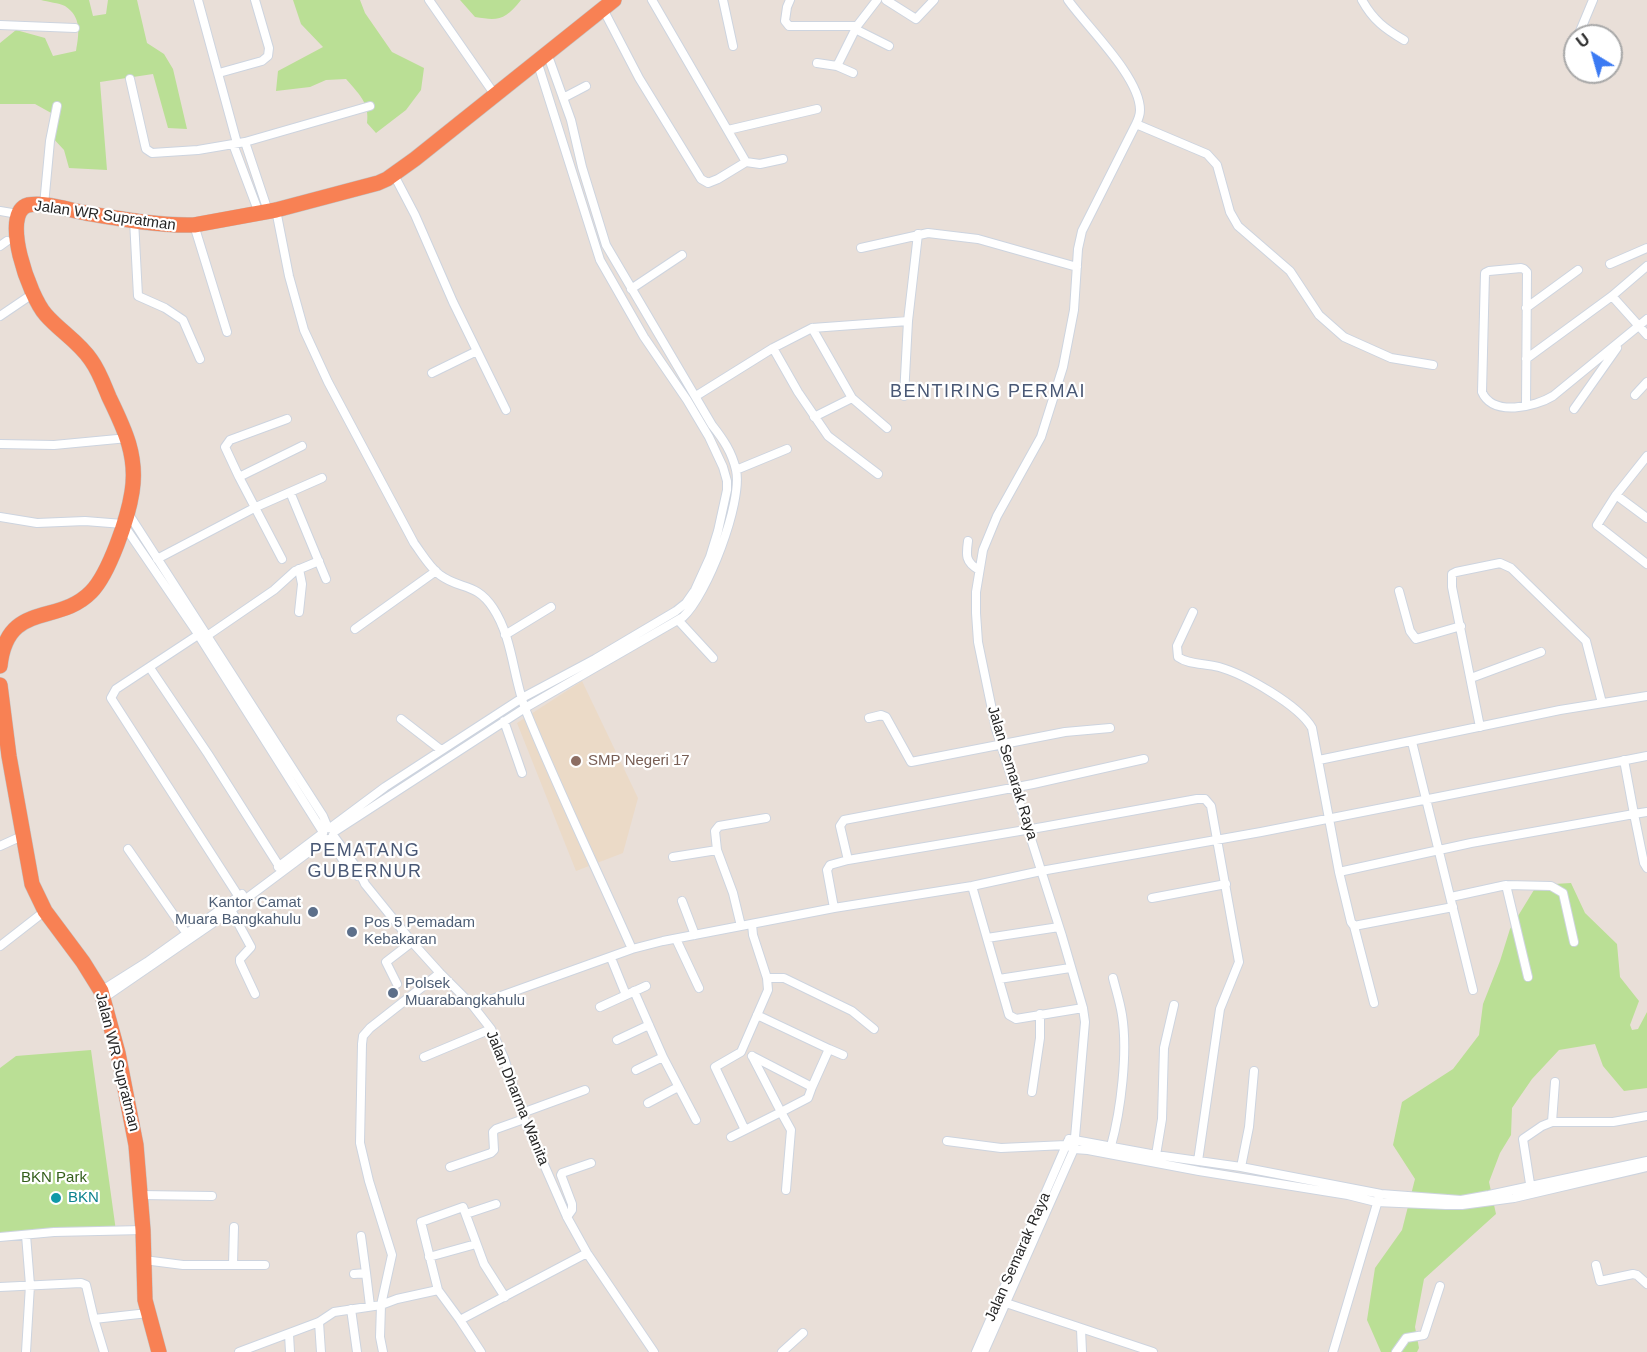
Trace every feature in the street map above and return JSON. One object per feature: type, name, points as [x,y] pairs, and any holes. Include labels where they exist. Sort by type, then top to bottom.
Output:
[{"type":"highway","name":"Jalan WR Supratman","points":[[0,666],[1,648],[18,626],[71,605],[91,593],[105,572],[125,519],[134,471],[128,438],[92,360],[52,322],[31,295],[4,243],[6,212],[23,206],[44,205],[134,220],[181,226],[194,225],[268,212],[378,183],[394,175],[608,5]]},
{"type":"highway","name":"Jalan WR Supratman","points":[[0,686],[4,757],[32,884],[45,911],[78,954],[103,995],[134,1125],[143,1230],[145,1300],[159,1352]]},
{"type":"street","points":[[198,0],[238,143],[268,212],[304,330],[328,382],[414,543],[443,577],[478,591],[495,610],[505,635],[525,708],[632,949]]},
{"type":"street","points":[[219,73],[261,61],[268,56],[269,48],[255,0]]},
{"type":"street","points":[[429,0],[495,95]]},
{"type":"street","points":[[652,0],[746,162]]},
{"type":"street","points":[[723,0],[733,46]]},
{"type":"street","points":[[790,0],[785,21],[789,26],[856,28],[889,46]]},
{"type":"street","points":[[837,66],[856,28],[877,0]]},
{"type":"street","points":[[886,0],[916,19],[934,0]]},
{"type":"street","name":"Jalan Semarak Raya","points":[[976,1352],[1002,1302],[1072,1140],[1084,1038],[1083,1008],[1001,746],[979,647],[976,592],[988,535],[1033,455],[1044,427],[1068,344],[1074,310],[1078,249],[1085,224],[1140,112],[1133,85],[1068,0]]},
{"type":"street","points":[[1362,0],[1381,27],[1404,40]]},
{"type":"street","points":[[1583,24],[1593,0]]},
{"type":"street","points":[[608,5],[639,78],[701,179],[708,183],[746,162],[760,164],[783,159]]},
{"type":"street","points":[[0,25],[75,28]]},
{"type":"street","points":[[103,995],[279,866],[328,833],[525,708],[678,620],[694,605],[709,579],[725,533],[736,488],[736,470],[728,445],[712,425],[606,245],[582,167],[571,120],[563,98],[542,57]]},
{"type":"street","points":[[103,995],[231,910],[328,833],[352,809],[522,698],[644,630],[686,603],[695,590],[710,557],[718,531],[727,481],[723,467],[709,437],[687,400],[644,337],[594,244],[559,127],[542,57]]},
{"type":"street","points":[[817,63],[837,66],[853,73]]},
{"type":"street","points":[[130,79],[145,145],[149,152],[198,150],[238,143],[370,106]]},
{"type":"street","points":[[563,98],[586,86]]},
{"type":"street","points":[[44,205],[50,141],[57,106]]},
{"type":"street","points":[[728,130],[817,109]]},
{"type":"street","points":[[1136,124],[1207,154],[1218,165],[1230,212],[1238,226],[1290,272],[1319,315],[1344,337],[1391,358],[1433,365]]},
{"type":"street","points":[[394,175],[506,410]]},
{"type":"street","points":[[134,220],[138,296],[165,308],[183,320],[200,359]]},
{"type":"street","points":[[194,225],[227,332]]},
{"type":"street","points":[[861,248],[928,233],[978,239],[1077,267]]},
{"type":"street","points":[[904,396],[908,321],[918,234]]},
{"type":"street","points":[[1610,264],[1647,248]]},
{"type":"street","points":[[631,290],[682,255]]},
{"type":"street","points":[[1526,359],[1611,296],[1647,266]]},
{"type":"street","points":[[1526,405],[1527,272],[1524,269],[1485,273],[1482,392],[1488,401],[1501,407],[1526,405],[1538,403],[1553,396],[1647,319]]},
{"type":"street","points":[[1526,308],[1578,270]]},
{"type":"street","points":[[0,316],[31,295]]},
{"type":"street","points":[[1611,296],[1647,335]]},
{"type":"street","points":[[696,396],[773,348],[812,328],[908,321]]},
{"type":"street","points":[[812,328],[852,398],[887,428]]},
{"type":"street","points":[[644,337],[655,329]]},
{"type":"street","points":[[1574,409],[1624,339]]},
{"type":"street","points":[[773,348],[814,417],[828,436],[878,474]]},
{"type":"street","points":[[432,373],[477,351]]},
{"type":"street","points":[[1635,395],[1647,382]]},
{"type":"street","points":[[814,417],[852,398]]},
{"type":"street","points":[[282,559],[225,447],[230,440],[287,419]]},
{"type":"street","points":[[0,444],[54,445],[128,438]]},
{"type":"street","points":[[239,477],[302,446]]},
{"type":"street","points":[[736,470],[787,449]]},
{"type":"street","points":[[1647,456],[1643,467],[1616,495],[1597,525],[1647,564]]},
{"type":"street","points":[[157,559],[256,507],[322,478]]},
{"type":"street","points":[[726,490],[736,488]]},
{"type":"street","points":[[290,492],[326,579]]},
{"type":"street","points":[[1616,495],[1647,518]]},
{"type":"street","points":[[0,517],[37,523],[125,519]]},
{"type":"street","points":[[125,519],[157,559],[202,637]]},
{"type":"street","points":[[125,519],[202,637]]},
{"type":"street","points":[[968,541],[967,559],[979,570]]},
{"type":"street","points":[[239,897],[111,698],[116,689],[274,590],[299,569],[319,561]]},
{"type":"street","points":[[1480,727],[1452,586],[1452,574],[1500,563],[1511,567],[1586,641],[1602,703]]},
{"type":"street","points":[[299,569],[302,584],[299,612]]},
{"type":"street","points":[[355,629],[436,571]]},
{"type":"street","points":[[1399,591],[1410,631],[1416,639],[1461,626]]},
{"type":"street","points":[[505,635],[551,607]]},
{"type":"street","points":[[1193,612],[1177,646],[1178,657],[1186,661],[1222,668],[1260,686],[1297,710],[1308,720],[1312,728],[1339,873],[1374,1004]]},
{"type":"street","points":[[678,620],[712,658]]},
{"type":"street","name":"Jalan Dharma Wanita","points":[[202,637],[328,833],[359,871],[361,879],[412,942],[474,1006],[491,1029],[504,1058],[523,1116],[567,1217],[586,1253],[654,1352]]},
{"type":"street","points":[[1470,678],[1541,652]]},
{"type":"street","points":[[150,668],[279,866]]},
{"type":"street","points":[[1319,760],[1647,696]]},
{"type":"street","points":[[869,718],[881,715],[886,717],[911,762],[1065,732],[1110,728]]},
{"type":"street","points":[[401,719],[441,750]]},
{"type":"street","points":[[504,722],[522,773]]},
{"type":"street","points":[[1412,742],[1473,990]]},
{"type":"street","points":[[474,1006],[632,949],[676,939],[834,908],[972,886],[1041,871],[1328,819],[1647,756]]},
{"type":"street","points":[[848,860],[840,826],[844,820],[1144,759]]},
{"type":"street","points":[[1624,760],[1644,863],[1647,868]]},
{"type":"street","points":[[834,908],[828,867],[848,860],[1205,799],[1211,806],[1239,962],[1221,1010],[1198,1161]]},
{"type":"street","points":[[1339,873],[1471,843],[1647,812]]},
{"type":"street","points":[[745,1130],[715,1067],[741,1052],[768,990],[767,978],[753,935],[733,893],[717,850],[715,836],[717,827],[766,818]]},
{"type":"street","points":[[0,846],[22,836]]},
{"type":"street","points":[[128,849],[187,934]]},
{"type":"street","points":[[673,857],[717,850]]},
{"type":"street","points":[[1152,898],[1226,884]]},
{"type":"street","points":[[1450,897],[1506,885],[1551,886],[1561,890],[1574,942]]},
{"type":"street","points":[[1506,885],[1528,976]]},
{"type":"street","points":[[972,886],[1011,1017],[1016,1019],[1083,1008]]},
{"type":"street","points":[[682,901],[695,935]]},
{"type":"street","points":[[1354,926],[1453,907]]},
{"type":"street","points":[[231,910],[251,947],[240,962],[255,994]]},
{"type":"street","points":[[0,946],[45,911]]},
{"type":"street","points":[[987,938],[1059,927]]},
{"type":"street","points":[[676,939],[699,988]]},
{"type":"street","points":[[397,984],[386,963],[412,942]]},
{"type":"street","points":[[611,958],[696,1120]]},
{"type":"street","points":[[999,980],[1070,968]]},
{"type":"street","points":[[383,1352],[380,1337],[381,1305],[392,1255],[360,1143],[363,1036],[440,973]]},
{"type":"street","points":[[767,978],[784,978],[852,1011],[874,1029]]},
{"type":"street","points":[[1111,1146],[1123,1063],[1122,1014],[1113,978]]},
{"type":"street","points":[[600,1007],[646,986]]},
{"type":"street","points":[[1156,1155],[1162,1119],[1164,1048],[1174,1005]]},
{"type":"street","points":[[1032,1092],[1040,1038],[1040,1014]]},
{"type":"street","points":[[757,1015],[843,1055]]},
{"type":"street","points":[[616,1040],[648,1025]]},
{"type":"street","points":[[423,1057],[491,1029]]},
{"type":"street","points":[[731,1137],[808,1098],[829,1049]]},
{"type":"street","points":[[741,1052],[812,1087]]},
{"type":"street","points":[[752,1056],[791,1130],[786,1190]]},
{"type":"street","points":[[636,1070],[663,1057]]},
{"type":"street","points":[[1241,1167],[1249,1127],[1254,1071]]},
{"type":"street","points":[[1552,1122],[1555,1082]]},
{"type":"street","points":[[648,1103],[678,1088]]},
{"type":"street","points":[[450,1167],[495,1150],[493,1132],[496,1129],[585,1090]]},
{"type":"street","points":[[1532,1190],[1523,1140],[1542,1126],[1552,1122],[1613,1122],[1647,1116]]},
{"type":"street","points":[[1072,1140],[1088,1150],[1189,1170],[1348,1195],[1462,1205],[1647,1167]]},
{"type":"street","points":[[947,1141],[1001,1148],[1072,1140],[1241,1167],[1378,1198]]},
{"type":"street","points":[[1532,1190],[1647,1161]]},
{"type":"street","points":[[567,1217],[572,1210],[572,1204],[561,1176],[562,1173],[591,1163]]},
{"type":"street","points":[[140,1195],[212,1196]]},
{"type":"street","points":[[1333,1352],[1378,1198]]},
{"type":"street","points":[[466,1214],[496,1203]]},
{"type":"street","points":[[481,1352],[438,1290],[421,1222],[463,1207],[483,1264],[505,1297]]},
{"type":"street","points":[[233,1265],[234,1227]]},
{"type":"street","points":[[0,1237],[54,1232],[143,1230]]},
{"type":"street","points":[[26,1234],[30,1285],[26,1352]]},
{"type":"street","points":[[361,1236],[370,1306]]},
{"type":"street","points":[[429,1257],[476,1244]]},
{"type":"street","points":[[460,1320],[586,1253]]},
{"type":"street","points":[[144,1260],[183,1264],[265,1265]]},
{"type":"street","points":[[1596,1265],[1600,1281],[1632,1274],[1637,1275],[1647,1284]]},
{"type":"street","points":[[354,1274],[366,1273]]},
{"type":"street","points":[[0,1287],[81,1283],[86,1285],[104,1352]]},
{"type":"street","points":[[1396,1352],[1406,1338],[1424,1335],[1440,1286]]},
{"type":"street","points":[[239,1352],[319,1322],[334,1312],[381,1305],[438,1290]]},
{"type":"street","points":[[1002,1302],[1153,1352]]},
{"type":"street","name":"Jalan Semarak Raya","points":[[984,1352],[1002,1302]]},
{"type":"street","points":[[351,1309],[357,1352]]},
{"type":"street","points":[[94,1319],[148,1313]]},
{"type":"street","points":[[319,1322],[321,1352]]},
{"type":"street","points":[[1081,1329],[1082,1352]]},
{"type":"street","points":[[782,1352],[803,1333]]},
{"type":"street","points":[[289,1334],[290,1352]]},
{"type":"shaded area","name":"SMP Negeri 17","points":[[582,681],[638,798],[623,853],[576,871],[517,723]]},
{"type":"green space","points":[[41,0],[89,0],[93,16],[106,14],[108,0],[137,0],[147,43],[164,54],[173,69],[187,129],[168,128],[153,74],[100,82],[107,170],[69,168],[64,150],[51,136],[53,114],[35,104],[0,104],[0,43],[16,30],[45,38],[53,56],[76,51],[78,26],[74,15],[65,6]]},
{"type":"green space","points":[[293,0],[360,0],[365,13],[392,52],[424,68],[421,90],[406,110],[376,133],[367,123],[365,104],[346,79],[326,80],[310,87],[276,91],[278,71],[323,47],[301,24]]},
{"type":"green space","points":[[460,0],[521,0],[506,15],[490,19],[475,17]]},
{"type":"green space","points":[[1571,883],[1585,913],[1617,944],[1620,977],[1639,1001],[1630,1025],[1632,1030],[1638,1029],[1647,1012],[1647,1088],[1624,1091],[1603,1066],[1595,1044],[1559,1050],[1532,1079],[1512,1108],[1511,1135],[1500,1153],[1489,1182],[1496,1214],[1424,1279],[1415,1327],[1419,1348],[1417,1352],[1381,1352],[1367,1320],[1375,1268],[1402,1230],[1415,1179],[1393,1145],[1402,1102],[1453,1069],[1479,1035],[1483,1004],[1510,929],[1537,885]]},
{"type":"green space","name":"BKN Park","points":[[91,1050],[116,1231],[0,1237],[0,1068],[16,1056]]},
{"type":"place","name":"SMP Negeri 17","points":[[576,761]]},
{"type":"place","name":"Kantor Camat Muara Bangkahulu","points":[[313,912]]},
{"type":"place","name":"Pos 5 Pemadam Kebakaran","points":[[352,932]]},
{"type":"place","name":"Polsek Muarabangkahulu","points":[[393,993]]},
{"type":"place","name":"BKN","points":[[56,1198]]},
{"type":"district","name":"BENTIRING PERMAI","points":[[988,392]]},
{"type":"district","name":"PEMATANG GUBERNUR","points":[[365,861]]}]
